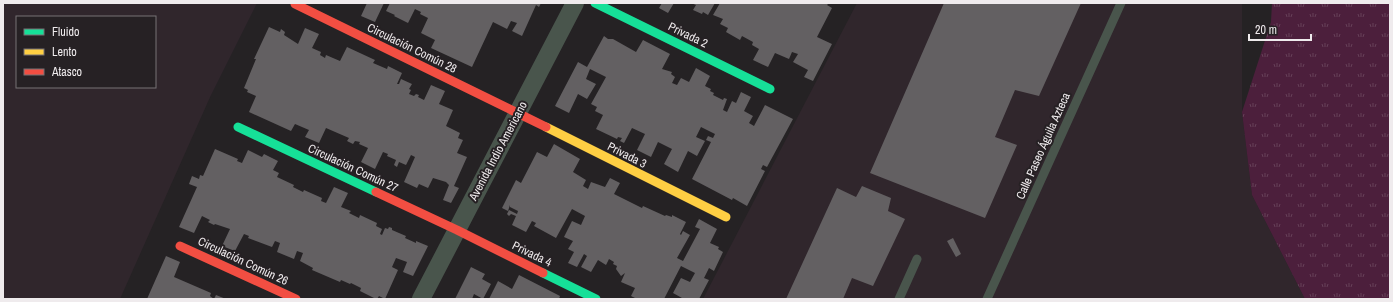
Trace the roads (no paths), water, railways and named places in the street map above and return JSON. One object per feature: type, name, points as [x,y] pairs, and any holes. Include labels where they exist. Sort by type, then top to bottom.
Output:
[{"type":"street","name":"Avenida Indio Americano","points":[[421,299],[575,3]]},
{"type":"street","name":"Privada 2","points":[[595,3],[770,89]]},
{"type":"street","name":"Circulación Común 28","points":[[295,4],[518,113]]},
{"type":"street","name":"Privada 3","points":[[518,113],[726,217]]},
{"type":"street","name":"Circulación Común 27","points":[[238,127],[457,230]]},
{"type":"street","name":"Privada 4","points":[[457,230],[596,299]]},
{"type":"street","name":"Circulación Común 26","points":[[180,246],[296,299]]},
{"type":"lane","name":"Calle Paseo Águila Azteca","points":[[987,299],[1121,3]]},
{"type":"lane","points":[[899,299],[917,258]]}]
